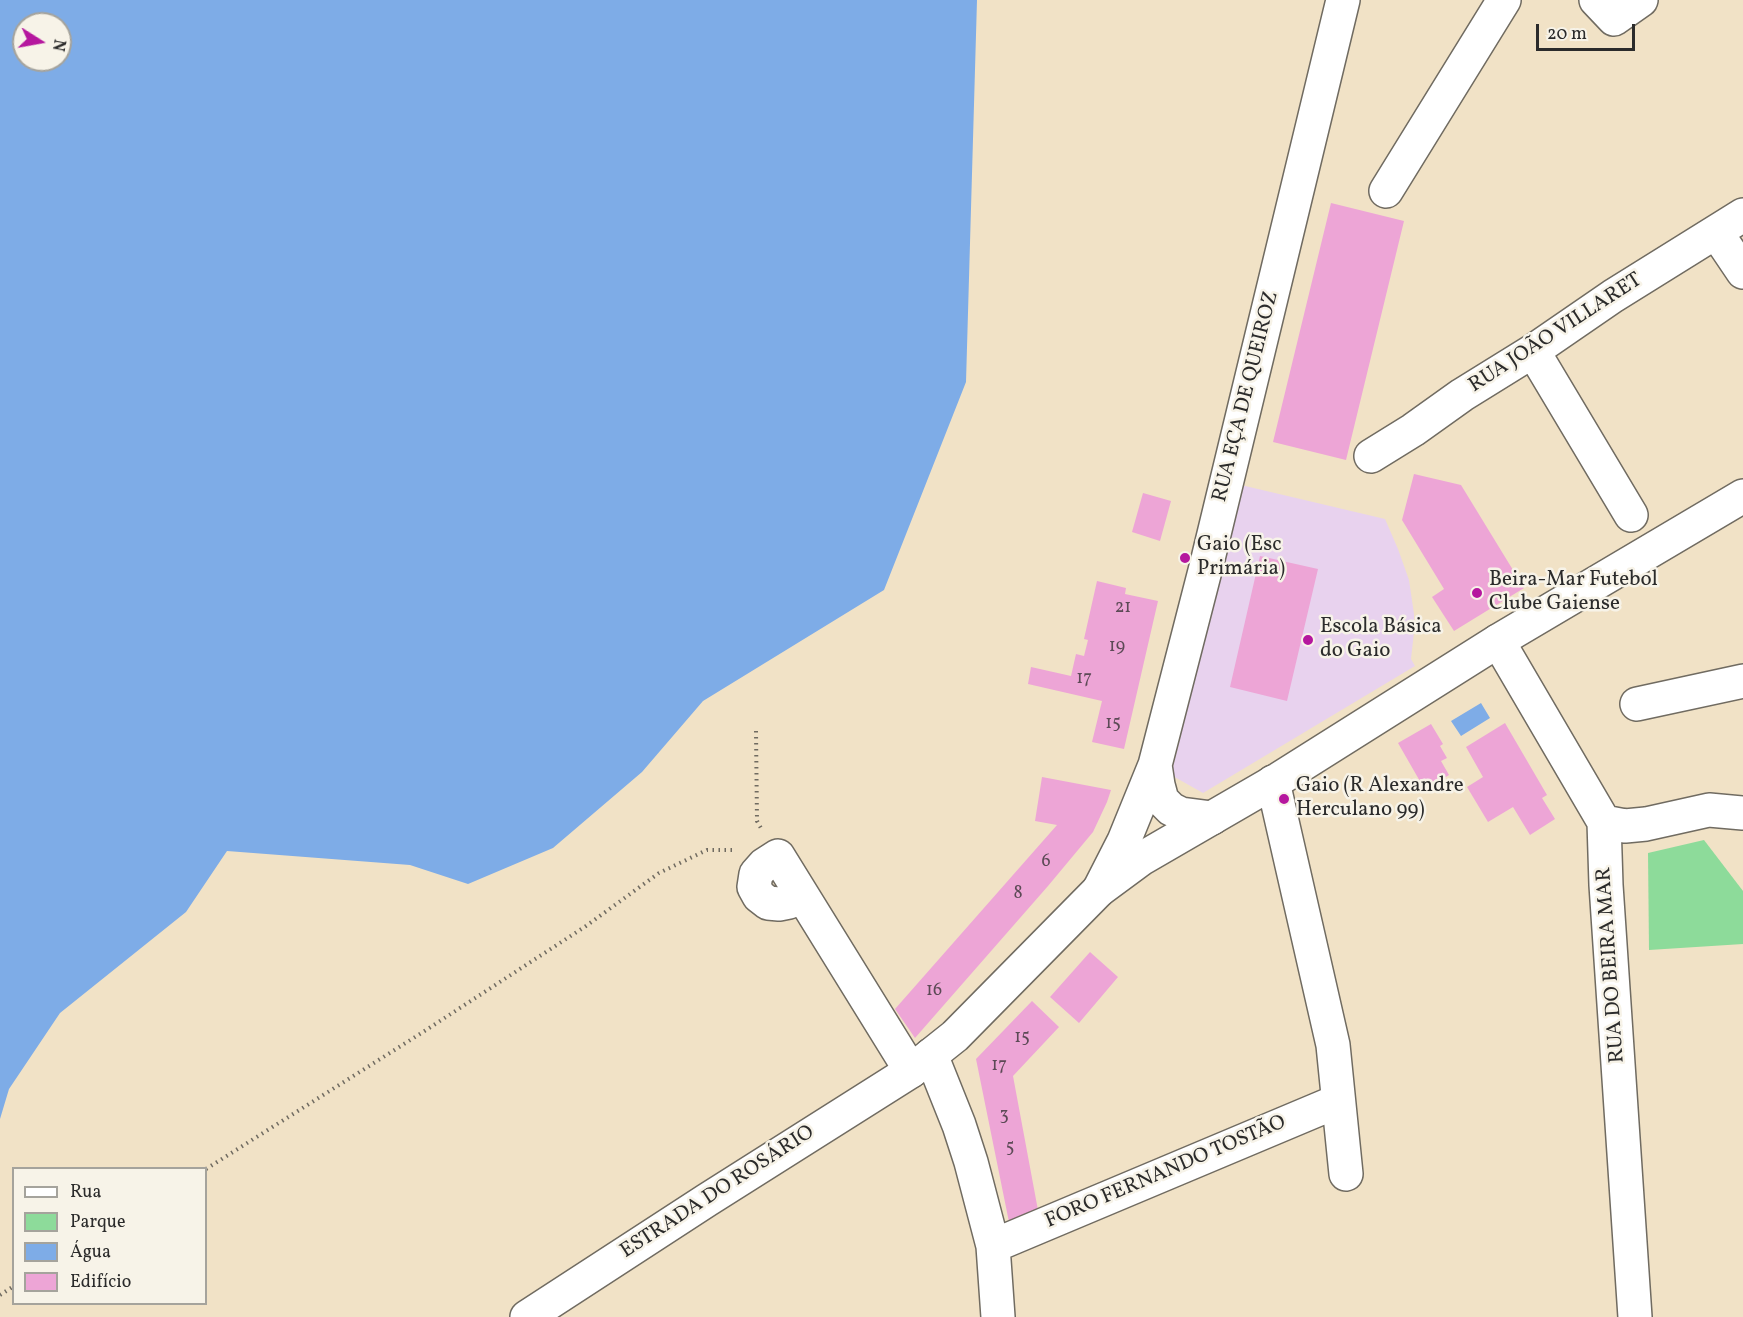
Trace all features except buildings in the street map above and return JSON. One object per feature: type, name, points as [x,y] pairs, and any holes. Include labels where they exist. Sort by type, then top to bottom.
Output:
[{"type":"street","name":"RUA EÇA DE QUEIROZ","points":[[1099,890],[1124,841],[1155,765],[1207,563],[1343,0]]},
{"type":"street","points":[[1386,191],[1504,0]]},
{"type":"street","points":[[1596,0],[1614,19],[1641,0]]},
{"type":"street","points":[[1730,224],[1743,272]]},
{"type":"street","name":"RUA JOÃO VILLARET","points":[[1371,456],[1613,296],[1730,224]]},
{"type":"street","points":[[1533,351],[1631,515]]},
{"type":"street","points":[[1099,890],[1141,859],[1273,782],[1498,641],[1743,496]]},
{"type":"street","name":"RUA DO BEIRA MAR","points":[[1498,641],[1604,822],[1606,885],[1635,1317]]},
{"type":"street","points":[[1637,704],[1743,681]]},
{"type":"street","points":[[1155,765],[1162,800],[1171,809],[1181,814],[1212,818]]},
{"type":"street","points":[[1273,782],[1333,1045],[1346,1174]]},
{"type":"street","points":[[1604,822],[1625,826],[1646,824],[1709,810],[1743,813]]},
{"type":"street","points":[[778,856],[801,895],[921,1063],[959,1125],[993,1246],[998,1317]]},
{"type":"street","name":"ESTRADA DO ROSÁRIO","points":[[527,1317],[921,1063],[955,1036],[1099,890]]},
{"type":"street","name":"FORO FERNANDO TOSTÃO","points":[[993,1246],[1338,1101]]},
{"type":"path","points":[[756,731],[757,821],[778,856]]},
{"type":"path","points":[[207,1168],[586,926],[659,873],[707,850],[744,850],[778,856]]},
{"type":"shaded area","name":"Escola Básica do Gaio","points":[[1241,485],[1385,519],[1409,580],[1414,614],[1411,659],[1415,666],[1203,793],[1171,775]]},
{"type":"green space","points":[[1704,840],[1743,891],[1743,944],[1649,950],[1648,853]]},
{"type":"water","points":[[0,0],[977,0],[966,382],[884,590],[703,701],[642,772],[553,848],[468,884],[410,865],[227,851],[186,912],[60,1013],[9,1089],[0,1119]]},
{"type":"water","points":[[1481,703],[1490,718],[1461,736],[1451,721]]},
{"type":"place","name":"Gaio (Esc Primária)","points":[[1185,558]]},
{"type":"place","name":"Beira-Mar Futebol Clube Gaiense","points":[[1477,593]]},
{"type":"place","name":"Escola Básica do Gaio","points":[[1308,640]]},
{"type":"place","name":"Gaio (R Alexandre Herculano 99)","points":[[1284,799]]}]
